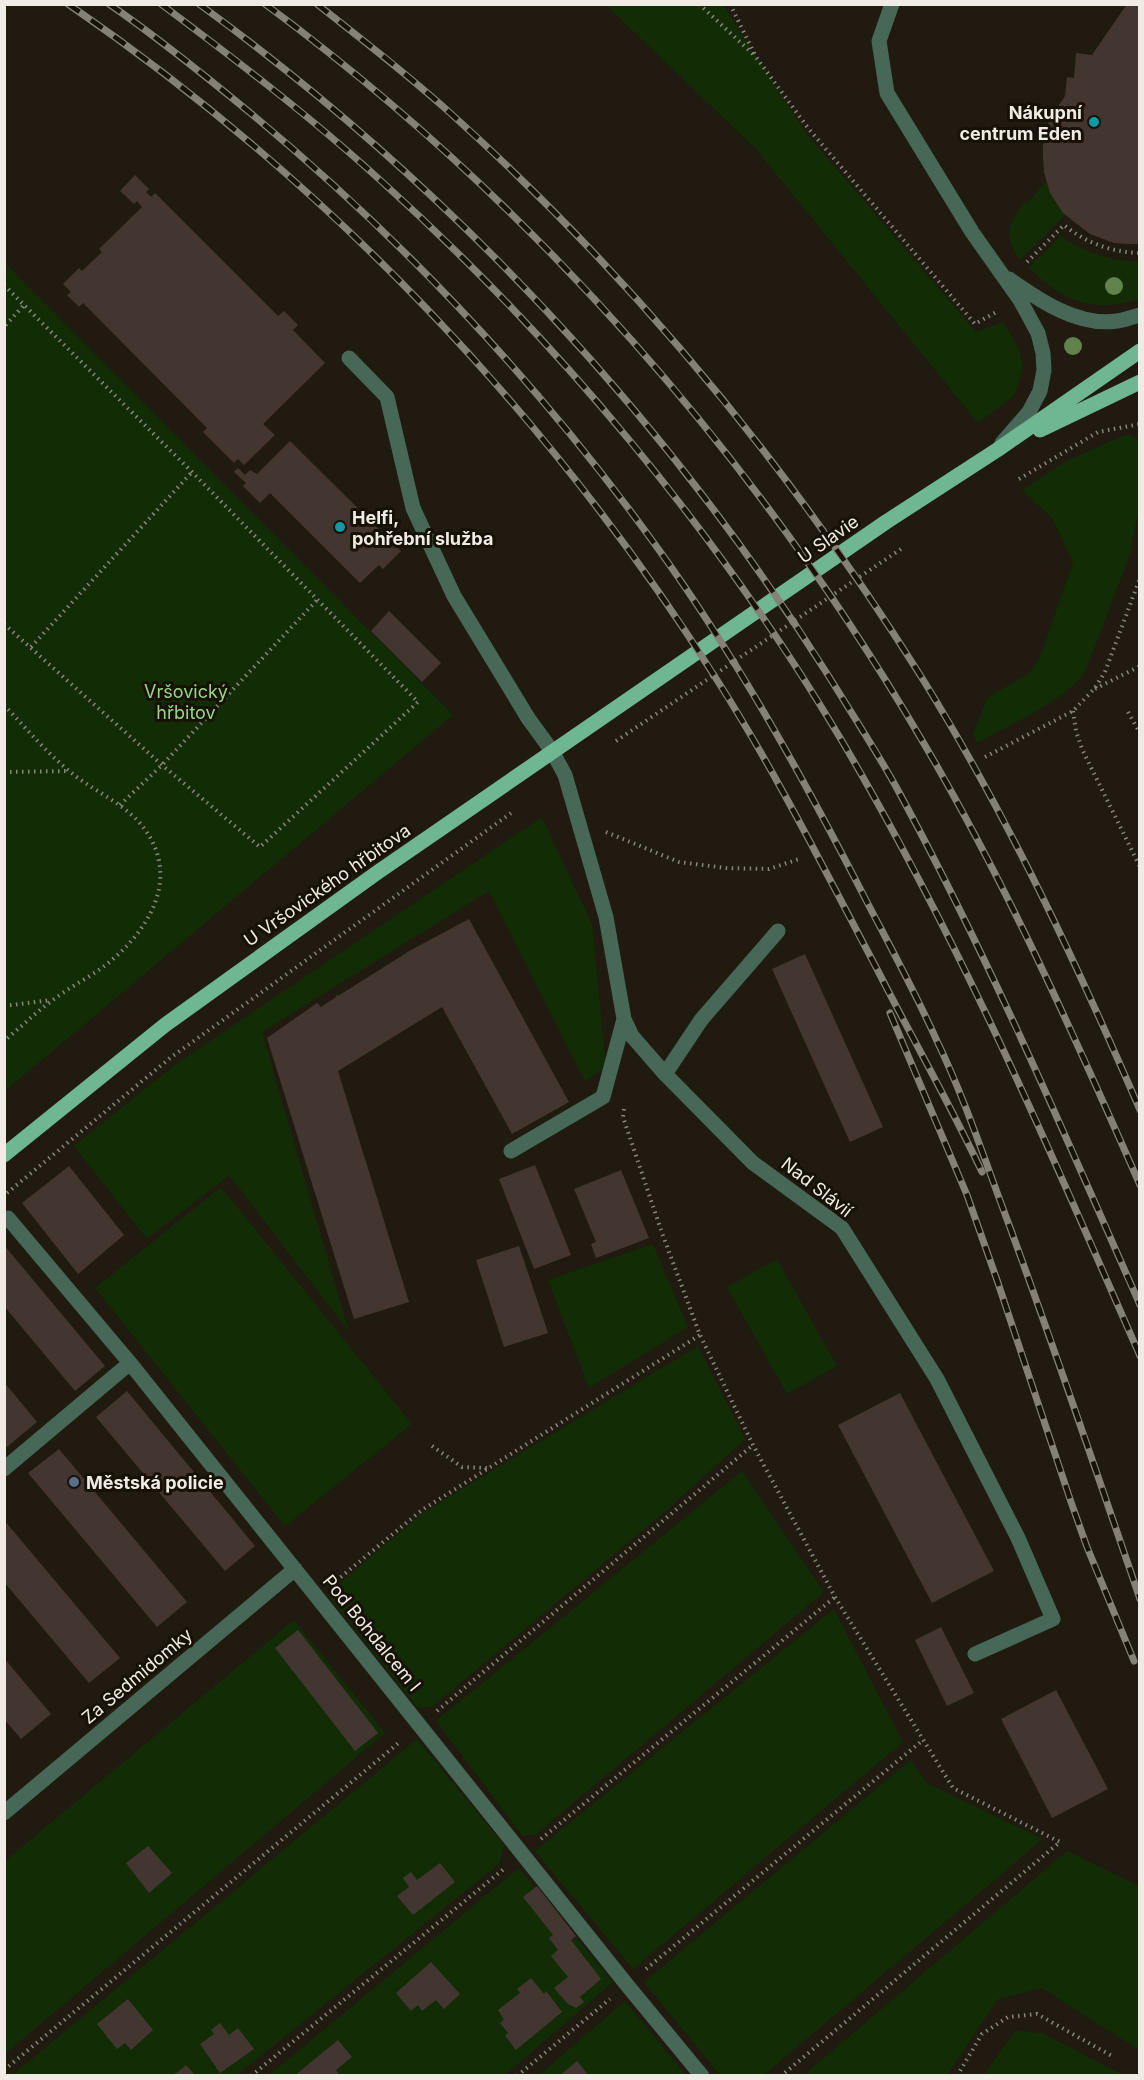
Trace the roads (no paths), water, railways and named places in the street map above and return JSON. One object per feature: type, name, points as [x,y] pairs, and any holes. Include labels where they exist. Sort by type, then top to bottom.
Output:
[{"type":"main road","name":"U Slavie","points":[[683,662],[1140,351]]},
{"type":"main road","name":"U Slavie","points":[[997,450],[1140,382]]},
{"type":"main road","name":"U Vršovického hřbitova","points":[[4,1155],[165,1025],[378,872],[683,662]]},
{"type":"street","points":[[892,4],[879,41],[887,93],[972,232],[1004,276],[1038,333],[1043,353],[1044,370],[1040,391],[1029,412],[997,450]]},
{"type":"street","points":[[1004,276],[1057,309],[1077,316],[1095,321],[1116,321],[1140,315]]},
{"type":"street","name":"Nad Slávií","points":[[349,358],[387,397],[413,508],[454,596],[528,718],[552,751],[564,775],[606,917],[624,1019],[632,1036],[664,1074],[753,1163],[842,1228],[937,1378],[1018,1538],[1053,1619],[975,1654]]},
{"type":"street","points":[[664,1074],[701,1020],[778,931]]},
{"type":"street","points":[[511,1151],[603,1097],[624,1019]]},
{"type":"street","name":"Pod Bohdalcem I","points":[[8,1218],[130,1363],[702,2076]]},
{"type":"street","points":[[4,1469],[130,1363]]},
{"type":"street","name":"Za Sedmidomky","points":[[4,1813],[295,1569]]},
{"type":"railway","points":[[68,4],[164,73],[255,147],[343,226],[427,309],[506,396],[581,487],[652,582],[739,715],[820,861],[982,1172]]},
{"type":"railway","points":[[109,4],[197,70],[305,160],[415,263],[468,317],[567,431],[614,490],[659,550],[717,635],[770,722],[820,812],[912,988],[957,1085],[1025,1269],[1140,1599]]},
{"type":"railway","points":[[161,4],[300,111],[446,241],[571,372],[687,512],[741,585],[792,660],[839,736],[923,887],[999,1042],[1140,1356]]},
{"type":"railway","points":[[199,4],[291,74],[380,149],[464,227],[545,310],[622,396],[695,486],[764,579],[874,749],[933,856],[1025,1046],[1140,1305]]},
{"type":"railway","points":[[265,4],[363,81],[457,162],[546,249],[632,340],[712,435],[787,534],[858,637],[923,742],[983,850],[1038,960],[1140,1185]]},
{"type":"railway","points":[[317,4],[448,111],[516,174],[581,240],[705,378],[819,524],[872,600],[922,678],[983,782],[1065,944],[1140,1110]]},
{"type":"railway","points":[[890,1013],[967,1195],[1087,1547],[1134,1661]]},
{"type":"place","name":"Nákupní centrum Eden","points":[[1094,122]]},
{"type":"place","name":"Helfi, pohřební služba","points":[[340,527]]},
{"type":"place","name":"Městská policie","points":[[74,1482]]},
{"type":"park label","name":"Vršovický hřbitov","points":[[186,701]]}]
